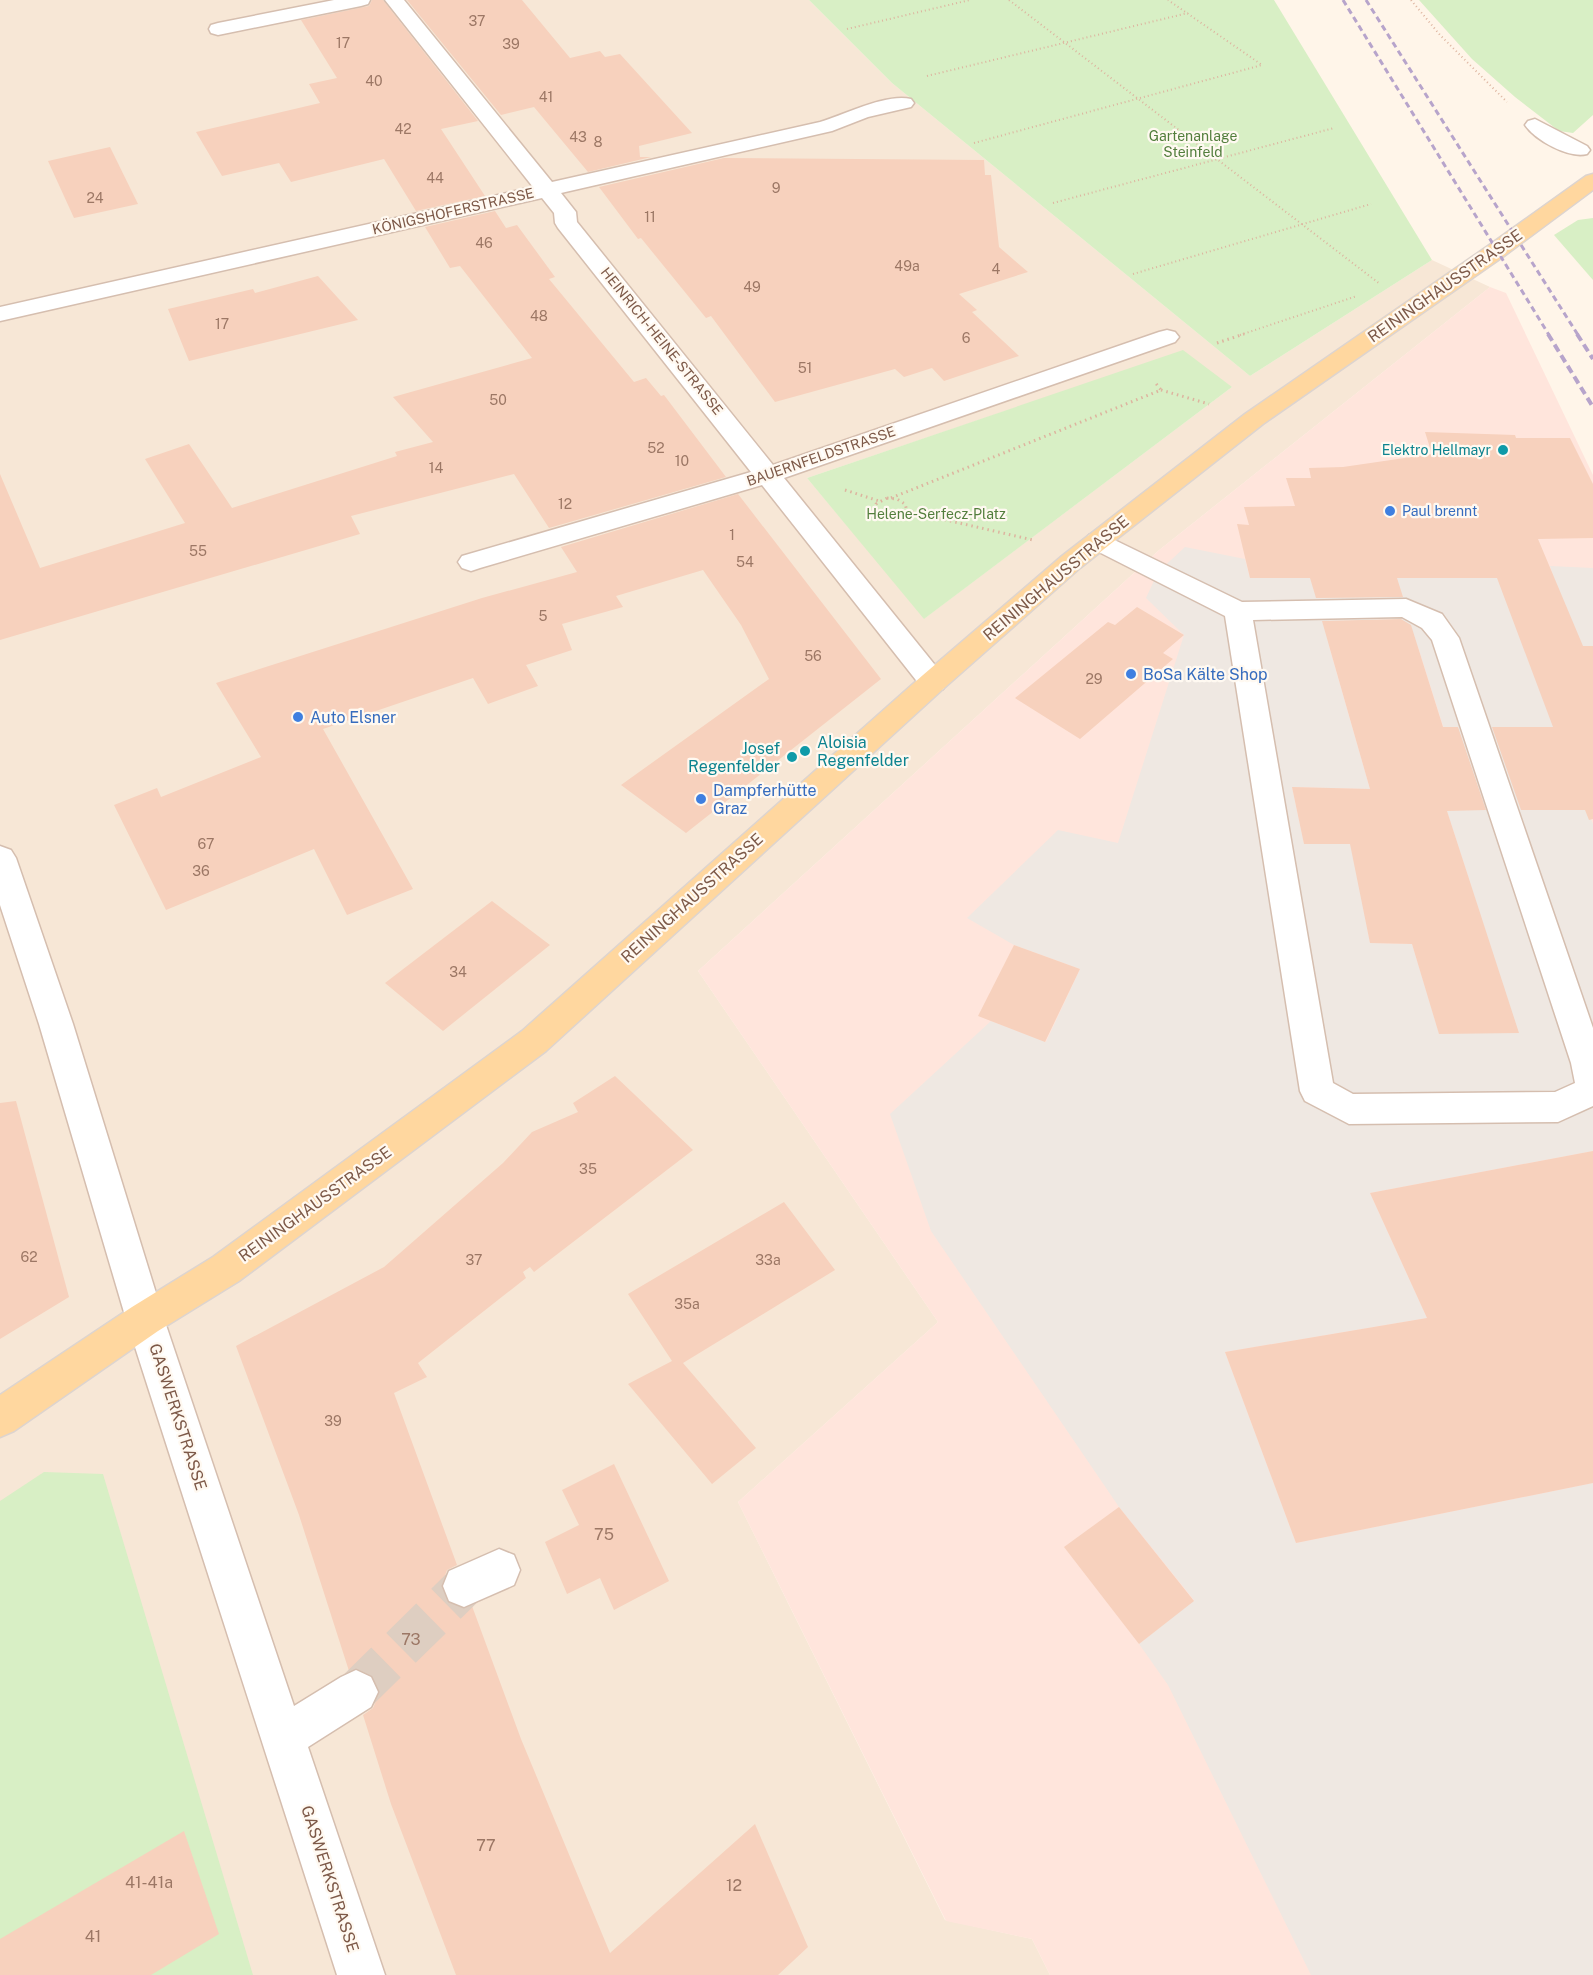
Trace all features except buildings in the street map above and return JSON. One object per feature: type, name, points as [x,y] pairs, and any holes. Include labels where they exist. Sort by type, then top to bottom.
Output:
[{"type":"main road","name":"REININGHAUSSTRASSE","points":[[0,1418],[145,1319],[226,1269],[534,1041],[933,682],[1098,542],[1254,419],[1496,251],[1593,180]]},
{"type":"street","points":[[218,29],[361,0]]},
{"type":"street","name":"HEINRICH-HEINE-STRASSE","points":[[394,0],[565,212],[566,223],[933,682]]},
{"type":"street","name":"KÖNIGSHOFERSTRASSE","points":[[0,314],[825,126],[847,120],[862,112],[904,103]]},
{"type":"street","points":[[1535,125],[1555,139],[1580,150]]},
{"type":"street","name":"BAUERNFELDSTRASSE","points":[[471,562],[768,475],[1167,337]]},
{"type":"street","points":[[1098,542],[1238,610],[1406,608],[1432,621],[1445,638],[1588,1063],[1593,1089],[1558,1107],[1349,1109],[1317,1091],[1238,610]]},
{"type":"street","name":"GASWERKSTRASSE","points":[[0,858],[56,1024],[145,1319],[362,1975]]},
{"type":"street","points":[[283,1738],[356,1692]]},
{"type":"path","points":[[848,28],[970,0]]},
{"type":"path","points":[[1009,0],[1383,287],[1372,291]]},
{"type":"path","points":[[974,142],[1262,65],[1168,0]]},
{"type":"path","points":[[1411,0],[1440,35],[1495,93],[1535,125]]},
{"type":"path","points":[[918,79],[1188,13]]},
{"type":"path","points":[[1053,203],[1334,128]]},
{"type":"path","points":[[1133,274],[1371,204]]},
{"type":"path","points":[[1217,343],[1362,295]]},
{"type":"path","points":[[1132,349],[1161,390],[1211,405]]},
{"type":"path","points":[[907,511],[901,517],[890,519],[876,514],[874,510],[876,504],[1161,390]]},
{"type":"path","points":[[891,498],[905,504],[907,511]]},
{"type":"path","points":[[907,511],[1038,543]]},
{"type":"shaded area","points":[[0,0],[809,0],[892,83],[1250,376],[1432,260],[1490,287],[1158,551],[698,971],[938,1322],[738,1502],[945,1920],[1032,1939],[1050,1975],[0,1975]],"holes":[[[1142,365],[1232,387],[925,618],[807,478]]]},
{"type":"shaded area","points":[[1490,287],[1506,293],[1593,475],[1593,1975],[1050,1975],[1032,1939],[946,1921],[738,1502],[938,1322],[698,971],[1158,551]]},
{"type":"shaded area","points":[[1185,547],[1245,559],[1250,578],[1554,578],[1550,566],[1593,568],[1593,646],[1553,727],[1498,727],[1527,810],[1587,810],[1593,824],[1593,1151],[1370,1193],[1427,1318],[1225,1352],[1296,1543],[1593,1483],[1593,1975],[1311,1975],[1168,1685],[1139,1644],[1194,1600],[1119,1507],[931,1231],[890,1114],[991,1021],[1046,1042],[1080,969],[1014,945],[967,918],[1058,830],[1118,843],[1184,635],[1146,598],[1158,572]],"holes":[[[1329,646],[1418,647],[1451,751],[1428,752],[1518,1032],[1439,1033],[1412,944],[1370,943],[1363,906],[1383,845],[1304,843],[1292,787],[1370,789]]]},
{"type":"green space","name":"Gartenanlage Steinfeld","points":[[809,0],[1274,0],[1432,260],[1250,376],[892,83]]},
{"type":"green space","points":[[1419,0],[1593,0],[1593,115],[1573,133],[1559,131],[1515,97],[1472,59]]},
{"type":"green space","points":[[1593,218],[1593,280],[1554,235],[1578,220]]},
{"type":"green space","name":"Helene-Serfecz-Platz","points":[[1183,350],[1232,387],[924,619],[807,478]]},
{"type":"green space","points":[[44,1472],[103,1474],[253,1975],[0,1975],[0,1501]]},
{"type":"tunnel","points":[[356,1692],[464,1586]]},
{"type":"railway","points":[[1343,0],[1549,335]]},
{"type":"railway","points":[[1366,0],[1578,335]]},
{"type":"railway","points":[[1548,334],[1593,407]]},
{"type":"railway","points":[[1577,334],[1593,359]]},
{"type":"place","name":"Elektro Hellmayr","points":[[1503,450]]},
{"type":"place","name":"Paul brennt","points":[[1390,511]]},
{"type":"place","name":"BoSa Kälte Shop","points":[[1131,674]]},
{"type":"place","name":"Auto Elsner","points":[[298,717]]},
{"type":"place","name":"Aloisia Regenfelder","points":[[805,751]]},
{"type":"place","name":"Josef Regenfelder","points":[[792,757]]},
{"type":"place","name":"Dampferhütte Graz","points":[[701,799]]}]
